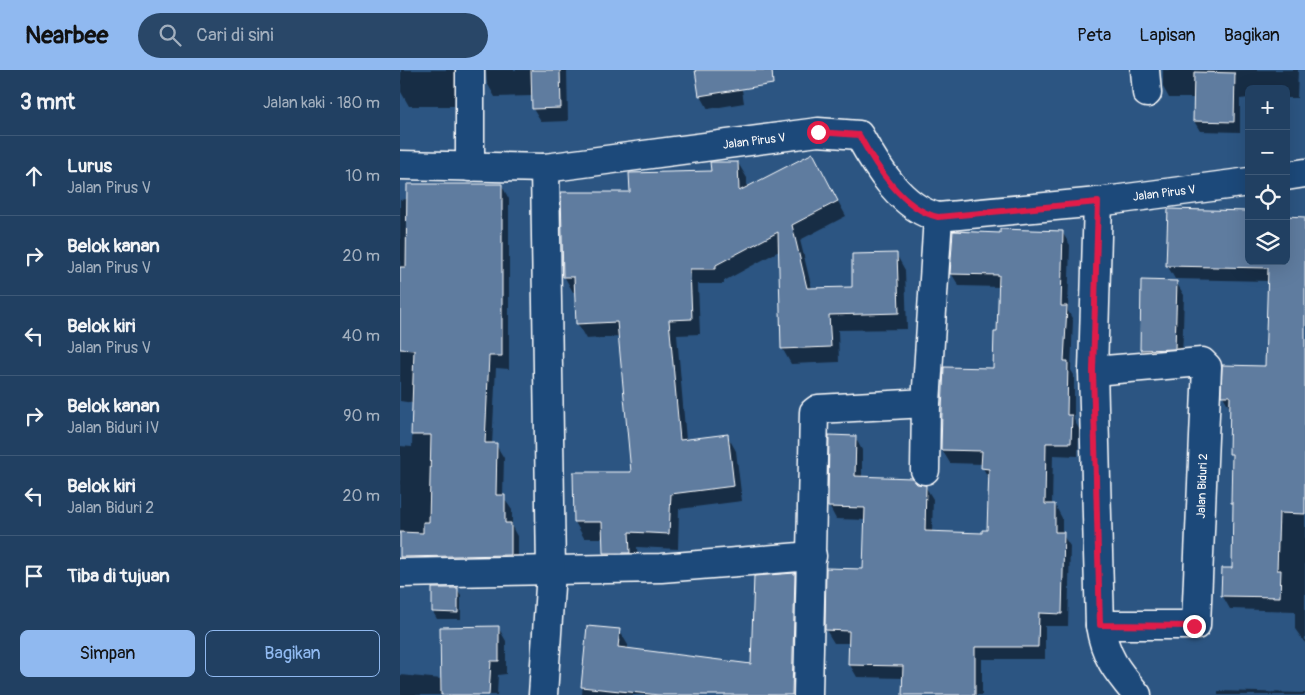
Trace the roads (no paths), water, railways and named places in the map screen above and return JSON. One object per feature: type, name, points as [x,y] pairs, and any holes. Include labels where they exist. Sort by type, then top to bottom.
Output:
[{"type":"street","points":[[470,70],[470,167]]},
{"type":"street","name":"Jalan Pirus V","points":[[400,165],[545,168],[818,132],[859,135],[878,170],[915,207],[926,214],[938,217],[1098,202],[1245,183]]},
{"type":"street","points":[[543,695],[551,571],[545,168]]},
{"type":"street","points":[[1290,175],[1305,173]]},
{"type":"street","points":[[1098,202],[1093,371],[1100,625],[1103,646],[1114,668],[1137,695]]},
{"type":"street","points":[[925,470],[926,403],[938,217]]},
{"type":"street","name":"Jalan Biduri 2","points":[[1093,371],[1202,362],[1207,368],[1197,622],[1191,626],[1100,625]]},
{"type":"street","points":[[808,695],[814,415],[816,410],[926,403]]},
{"type":"street","points":[[400,573],[661,568],[812,556]]}]
